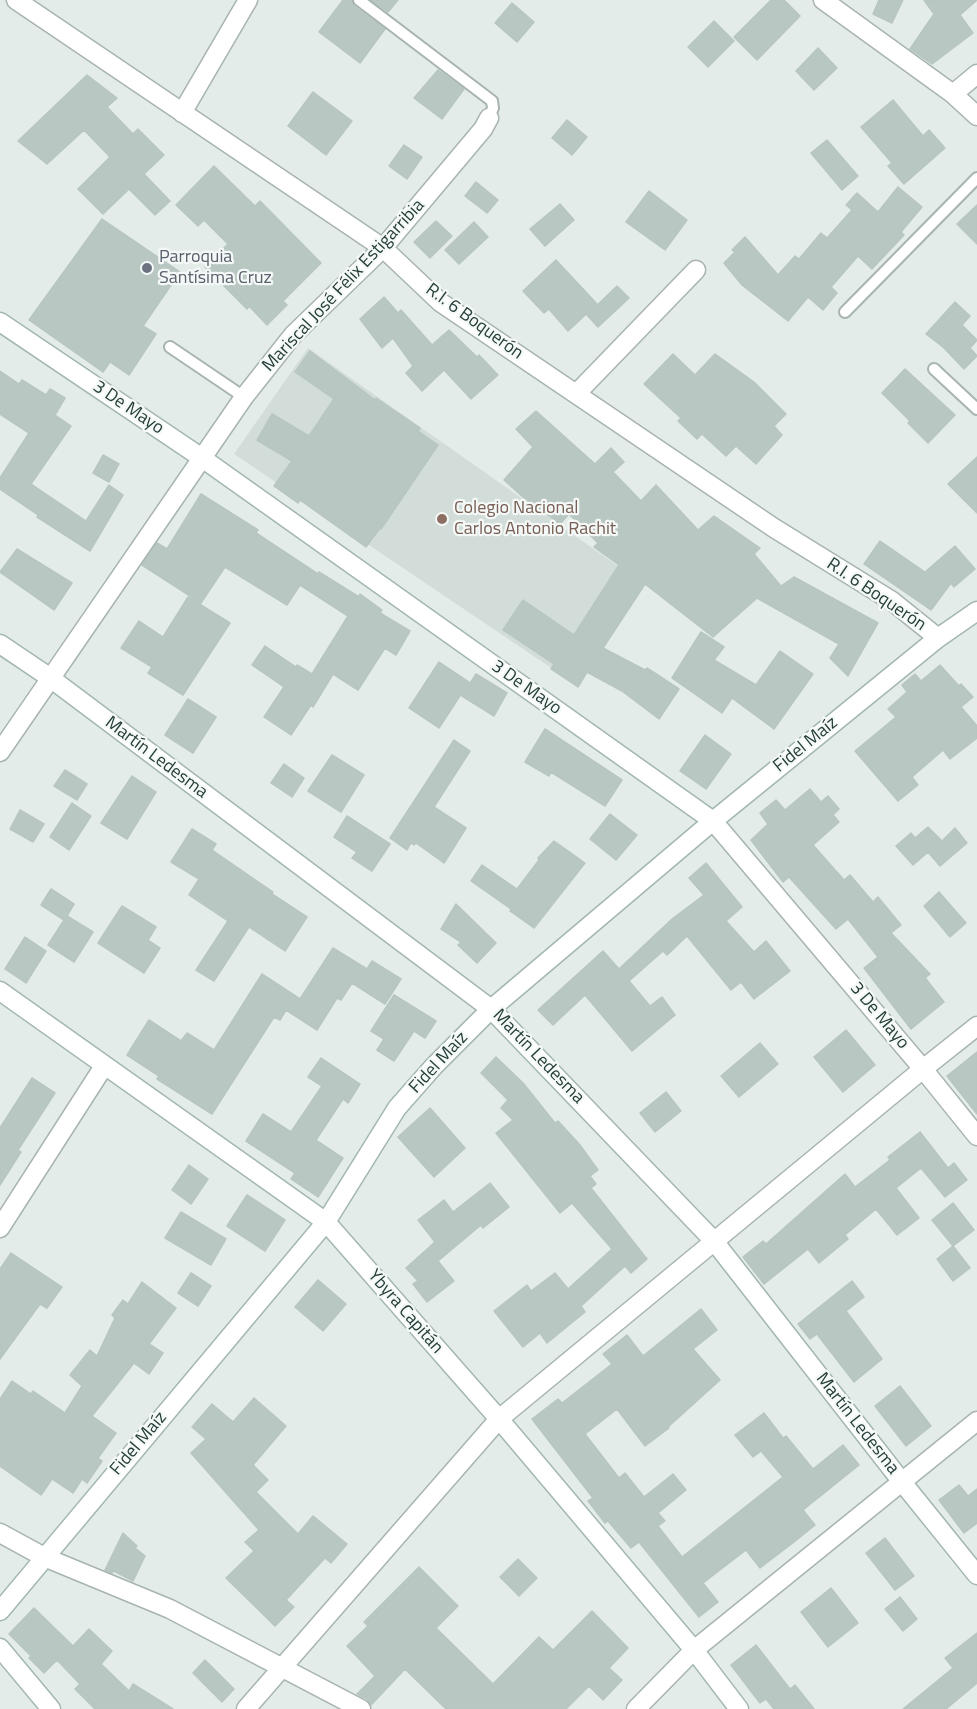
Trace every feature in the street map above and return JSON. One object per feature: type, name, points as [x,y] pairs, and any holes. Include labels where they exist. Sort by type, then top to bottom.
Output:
[{"type":"street","name":"R.I. 6 Boquerón","points":[[16,0],[383,248],[440,302],[774,528],[892,601],[938,638]]},
{"type":"street","points":[[182,113],[248,0]]},
{"type":"street","points":[[824,0],[953,94],[977,116]]},
{"type":"street","points":[[953,94],[977,74]]},
{"type":"street","name":"Mariscal José Félix Estigarribia","points":[[0,752],[49,677],[244,397],[294,335],[383,248],[483,129],[489,118]]},
{"type":"street","points":[[576,394],[696,270]]},
{"type":"street","name":"3 De Mayo","points":[[0,322],[202,458],[713,821],[977,1136]]},
{"type":"street","name":"Fidel Maíz","points":[[0,1611],[326,1222],[397,1108],[434,1066],[491,1009],[713,821],[938,638],[975,615]]},
{"type":"street","name":"Martín Ledesma","points":[[0,644],[49,677],[491,1009],[714,1241],[977,1575]]},
{"type":"street","name":"Ybyra Capitán","points":[[0,991],[326,1222],[499,1419],[694,1650],[739,1709]]},
{"type":"street","points":[[246,1709],[499,1419],[977,1026]]},
{"type":"street","points":[[0,1228],[104,1066]]},
{"type":"street","points":[[636,1709],[694,1650],[977,1421]]},
{"type":"street","points":[[0,1533],[44,1557],[170,1608],[361,1709]]},
{"type":"street","points":[[0,1648],[51,1709]]},
{"type":"lane","points":[[359,0],[492,101],[493,108],[489,118]]},
{"type":"lane","points":[[844,312],[977,178]]},
{"type":"lane","points":[[170,346],[244,397]]},
{"type":"lane","points":[[934,369],[977,409]]},
{"type":"shaded area","name":"Colegio Nacional Carlos Antonio Rachit","points":[[308,348],[645,585],[578,686],[234,454]]},
{"type":"building","points":[[343,0],[352,0],[354,6],[385,29],[360,63],[319,32]]},
{"type":"building","points":[[371,0],[398,0],[388,12]]},
{"type":"building","points":[[771,0],[784,0],[800,16],[757,60],[734,37]]},
{"type":"building","points":[[879,0],[903,0],[892,23],[873,14]]},
{"type":"building","points":[[924,0],[977,0],[960,15],[973,33],[932,64],[910,49],[934,14]]},
{"type":"building","points":[[512,3],[534,22],[517,42],[495,23]]},
{"type":"building","points":[[714,21],[734,41],[708,67],[688,47]]},
{"type":"building","points":[[818,48],[837,68],[814,90],[796,71]]},
{"type":"building","points":[[438,70],[464,89],[442,119],[414,98]]},
{"type":"building","points":[[87,75],[117,98],[107,107],[133,134],[138,129],[164,155],[144,174],[170,201],[155,215],[129,189],[103,214],[78,189],[110,157],[84,130],[47,164],[18,141]]},
{"type":"building","points":[[313,92],[352,121],[326,155],[288,126]]},
{"type":"building","points":[[893,100],[923,136],[929,130],[945,148],[904,184],[888,166],[892,163],[861,127]]},
{"type":"building","points":[[567,120],[587,137],[572,155],[552,138]]},
{"type":"building","points":[[827,140],[858,176],[842,190],[811,153]]},
{"type":"building","points":[[404,145],[422,157],[407,179],[389,166]]},
{"type":"building","points":[[214,166],[255,206],[260,201],[321,263],[283,301],[287,305],[267,325],[249,306],[247,309],[205,267],[228,244],[204,220],[198,226],[176,205]]},
{"type":"building","points":[[476,182],[498,200],[487,213],[465,196]]},
{"type":"building","points":[[898,187],[922,207],[901,232],[904,235],[872,269],[858,256],[831,287],[837,293],[823,310],[808,297],[788,321],[742,285],[724,263],[735,252],[732,250],[745,237],[778,275],[795,256],[799,259],[821,233],[827,238],[852,210],[846,205],[857,193],[878,212]]},
{"type":"building","points":[[649,191],[687,220],[665,250],[626,222]]},
{"type":"building","points":[[560,204],[574,220],[545,246],[530,229]]},
{"type":"building","points":[[977,205],[977,244],[957,224]]},
{"type":"building","points":[[102,219],[180,272],[143,326],[156,334],[129,375],[110,362],[103,372],[29,320]]},
{"type":"building","points":[[436,221],[452,236],[430,258],[414,242]]},
{"type":"building","points":[[474,222],[488,237],[459,264],[445,250]]},
{"type":"building","points":[[556,260],[597,304],[568,331],[549,309],[544,313],[523,291]]},
{"type":"building","points":[[617,286],[629,298],[598,327],[587,315]]},
{"type":"building","points":[[384,297],[398,313],[401,310],[432,345],[449,330],[477,357],[479,355],[498,375],[471,399],[444,370],[422,391],[406,373],[413,366],[393,338],[382,348],[360,319]]},
{"type":"building","points":[[955,302],[970,316],[962,325],[977,340],[970,348],[977,356],[964,369],[943,347],[926,334]]},
{"type":"building","points":[[310,351],[375,400],[376,398],[420,428],[418,431],[438,445],[381,529],[366,547],[300,500],[298,503],[274,486],[292,461],[257,440],[272,414],[309,436],[334,399],[295,372]]},
{"type":"building","points":[[673,354],[695,375],[715,354],[754,382],[786,414],[774,426],[782,435],[756,464],[736,446],[726,456],[702,434],[697,439],[678,421],[681,418],[644,384]]},
{"type":"building","points":[[905,369],[955,415],[928,443],[882,393]]},
{"type":"building","points":[[0,371],[19,384],[22,380],[46,395],[50,389],[65,398],[55,415],[71,426],[31,484],[86,521],[109,485],[123,495],[90,551],[37,517],[38,515],[0,489],[0,478],[29,433],[0,414]]},
{"type":"building","points":[[536,411],[595,464],[611,448],[624,462],[613,472],[641,501],[656,485],[698,530],[714,516],[760,548],[754,554],[781,586],[794,577],[878,623],[848,676],[830,658],[839,644],[757,598],[713,637],[645,584],[603,648],[645,670],[647,668],[679,689],[659,719],[622,691],[587,672],[578,687],[551,669],[554,664],[503,630],[523,600],[574,635],[619,565],[594,547],[598,543],[569,514],[560,524],[504,480],[533,447],[516,429]]},
{"type":"building","points":[[103,455],[119,464],[109,482],[93,473]]},
{"type":"building","points":[[977,457],[977,513],[948,484]]},
{"type":"building","points":[[201,494],[258,530],[256,533],[318,574],[319,572],[359,597],[360,594],[382,610],[380,613],[410,631],[396,655],[385,648],[358,690],[333,674],[313,707],[311,705],[291,735],[264,717],[284,687],[252,665],[265,646],[296,667],[297,665],[312,674],[348,616],[300,585],[287,605],[225,567],[201,603],[142,565],[157,543],[167,549]]},
{"type":"building","points":[[880,541],[925,572],[955,546],[975,569],[954,587],[951,583],[931,610],[864,564]]},
{"type":"building","points":[[17,549],[72,583],[54,610],[0,572]]},
{"type":"building","points":[[188,597],[230,623],[183,695],[148,673],[152,667],[121,648],[139,621],[163,637]]},
{"type":"building","points":[[701,632],[724,647],[714,660],[756,685],[780,651],[813,674],[774,729],[732,698],[722,713],[672,678]]},
{"type":"building","points":[[439,662],[469,682],[439,728],[409,708]]},
{"type":"building","points":[[940,665],[959,686],[961,684],[973,697],[961,707],[977,726],[977,738],[950,759],[943,750],[912,777],[918,785],[898,801],[855,751],[896,717],[888,709],[907,692],[902,685],[915,674],[921,681]]},
{"type":"building","points":[[476,674],[507,693],[494,716],[462,696]]},
{"type":"building","points":[[188,699],[216,717],[193,753],[165,735]]},
{"type":"building","points":[[545,729],[622,780],[605,806],[551,772],[549,776],[525,762]]},
{"type":"building","points":[[705,735],[731,754],[706,789],[680,771]]},
{"type":"building","points":[[454,740],[470,751],[434,807],[466,828],[444,863],[416,843],[414,845],[411,843],[407,850],[390,838]]},
{"type":"building","points":[[332,755],[364,775],[341,812],[308,791]]},
{"type":"building","points":[[284,764],[304,778],[292,797],[271,783]]},
{"type":"building","points":[[65,770],[87,784],[77,800],[54,786]]},
{"type":"building","points":[[132,776],[156,792],[127,839],[101,823]]},
{"type":"building","points":[[810,789],[821,802],[828,796],[839,809],[833,815],[839,822],[813,845],[844,880],[850,875],[873,902],[878,897],[901,925],[891,933],[930,974],[926,979],[944,1002],[911,1029],[864,968],[878,957],[848,919],[836,929],[789,877],[783,882],[751,840],[768,824],[760,813],[776,800],[785,810]]},
{"type":"building","points":[[72,803],[91,816],[69,850],[50,837]]},
{"type":"building","points":[[20,810],[44,824],[33,842],[10,829]]},
{"type":"building","points":[[610,814],[637,835],[616,860],[590,839]]},
{"type":"building","points":[[347,816],[390,844],[372,871],[352,858],[357,852],[334,837]]},
{"type":"building","points":[[928,827],[942,841],[955,828],[967,843],[940,866],[928,852],[913,865],[896,846],[911,833],[915,838]]},
{"type":"building","points":[[192,829],[216,844],[212,850],[307,917],[285,951],[249,927],[214,981],[196,970],[228,921],[189,895],[199,879],[171,862]]},
{"type":"building","points":[[554,841],[585,863],[534,928],[471,881],[482,865],[517,889],[539,860],[538,858]]},
{"type":"building","points":[[706,863],[742,907],[726,921],[754,952],[766,941],[790,971],[754,999],[741,982],[731,990],[687,936],[667,955],[663,951],[629,981],[650,1006],[662,997],[675,1015],[632,1051],[585,995],[553,1025],[538,1010],[603,951],[619,969],[672,919],[704,895],[689,878]]},
{"type":"building","points":[[51,889],[74,904],[67,916],[93,932],[74,962],[48,945],[64,920],[41,905]]},
{"type":"building","points":[[939,892],[966,923],[950,937],[924,906]]},
{"type":"building","points":[[456,904],[496,943],[477,963],[458,945],[461,942],[441,929]]},
{"type":"building","points":[[122,906],[156,927],[148,940],[160,948],[144,973],[98,943]]},
{"type":"building","points":[[25,937],[46,951],[26,983],[5,969]]},
{"type":"building","points":[[333,948],[367,969],[372,961],[401,979],[385,1004],[352,983],[341,1000],[337,998],[317,1030],[286,1010],[280,1020],[274,1017],[212,1114],[157,1079],[159,1076],[127,1055],[149,1020],[181,1041],[187,1033],[214,1050],[262,974],[300,999]]},
{"type":"building","points":[[394,995],[436,1021],[425,1038],[414,1031],[394,1061],[377,1050],[384,1039],[371,1031]]},
{"type":"building","points":[[846,1030],[875,1065],[843,1092],[814,1057]]},
{"type":"building","points":[[760,1043],[778,1064],[739,1097],[721,1076]]},
{"type":"building","points":[[977,1052],[977,1114],[947,1076]]},
{"type":"building","points":[[496,1057],[523,1083],[555,1123],[558,1121],[580,1145],[598,1170],[590,1176],[596,1184],[591,1188],[647,1259],[631,1273],[625,1266],[581,1306],[585,1312],[547,1343],[540,1333],[523,1347],[494,1311],[527,1285],[531,1291],[555,1273],[568,1289],[612,1249],[572,1203],[560,1213],[496,1133],[513,1120],[501,1108],[508,1100],[481,1073]]},
{"type":"building","points":[[321,1058],[360,1084],[348,1103],[343,1099],[316,1140],[343,1158],[318,1197],[291,1179],[295,1173],[246,1141],[263,1114],[291,1132],[322,1086],[308,1077]]},
{"type":"building","points":[[32,1078],[55,1093],[18,1150],[21,1152],[0,1185],[0,1128]]},
{"type":"building","points":[[666,1092],[681,1111],[655,1132],[640,1113]]},
{"type":"building","points":[[430,1108],[465,1148],[434,1177],[398,1137]]},
{"type":"building","points":[[920,1132],[948,1168],[954,1163],[967,1180],[945,1197],[921,1168],[896,1188],[919,1218],[897,1235],[876,1209],[845,1235],[848,1239],[819,1263],[808,1249],[764,1284],[743,1257],[763,1241],[766,1244],[845,1174],[855,1187],[890,1160],[888,1157]]},
{"type":"building","points":[[189,1165],[208,1179],[191,1204],[172,1190]]},
{"type":"building","points":[[490,1183],[509,1207],[483,1228],[481,1225],[438,1261],[454,1281],[427,1302],[413,1284],[418,1281],[406,1268],[435,1242],[418,1220],[444,1200],[453,1212]]},
{"type":"building","points":[[247,1195],[285,1220],[265,1251],[227,1226]]},
{"type":"building","points":[[953,1203],[974,1230],[953,1246],[932,1220]]},
{"type":"building","points":[[181,1212],[226,1239],[211,1265],[165,1238]]},
{"type":"building","points":[[953,1246],[970,1268],[953,1281],[937,1259]]},
{"type":"building","points":[[11,1253],[62,1287],[47,1308],[40,1304],[0,1359],[0,1269]]},
{"type":"building","points":[[191,1273],[211,1286],[198,1306],[178,1293]]},
{"type":"building","points":[[318,1280],[346,1304],[323,1331],[295,1307]]},
{"type":"building","points":[[852,1281],[864,1297],[846,1311],[882,1359],[854,1382],[817,1334],[810,1339],[798,1324]]},
{"type":"building","points":[[142,1282],[176,1308],[149,1344],[163,1353],[149,1374],[134,1363],[92,1416],[116,1433],[98,1458],[102,1461],[87,1483],[82,1479],[73,1493],[52,1479],[41,1495],[0,1466],[0,1399],[12,1381],[31,1394],[33,1391],[65,1413],[82,1386],[70,1375],[90,1350],[97,1356],[115,1318],[112,1315],[123,1300],[128,1304]]},
{"type":"building","points":[[701,1309],[717,1330],[693,1349],[720,1380],[669,1428],[645,1446],[617,1409],[585,1434],[619,1478],[625,1473],[644,1497],[673,1474],[686,1490],[658,1513],[665,1521],[658,1526],[682,1557],[783,1477],[761,1451],[753,1457],[735,1435],[764,1413],[783,1438],[786,1436],[813,1469],[843,1445],[859,1465],[803,1510],[815,1525],[760,1568],[746,1550],[703,1583],[718,1602],[699,1617],[639,1542],[631,1548],[608,1521],[605,1523],[588,1501],[593,1498],[532,1419],[558,1399],[562,1403],[612,1364],[603,1354],[627,1335],[643,1356]]},
{"type":"building","points":[[900,1386],[931,1426],[906,1446],[875,1406]]},
{"type":"building","points":[[254,1398],[286,1426],[253,1465],[268,1480],[256,1492],[298,1534],[313,1516],[347,1544],[331,1563],[325,1558],[286,1600],[294,1607],[275,1626],[226,1578],[254,1551],[245,1542],[259,1530],[191,1453],[206,1439],[192,1427],[212,1404],[233,1422]]},
{"type":"building","points":[[959,1485],[968,1496],[977,1489],[977,1523],[964,1533],[939,1500]]},
{"type":"building","points":[[123,1533],[145,1556],[133,1581],[114,1571],[112,1573],[105,1570]]},
{"type":"building","points":[[885,1538],[914,1576],[895,1590],[866,1553]]},
{"type":"building","points":[[518,1559],[537,1578],[519,1596],[500,1577]]},
{"type":"building","points":[[419,1567],[458,1606],[436,1628],[493,1684],[539,1637],[553,1650],[592,1611],[628,1648],[609,1668],[622,1680],[603,1700],[589,1686],[566,1709],[446,1709],[405,1669],[371,1705],[367,1699],[357,1694],[375,1676],[347,1646],[368,1626],[364,1622]]},
{"type":"building","points":[[831,1588],[858,1623],[828,1647],[801,1612]]},
{"type":"building","points":[[900,1597],[917,1619],[903,1631],[885,1609]]},
{"type":"building","points":[[34,1608],[73,1646],[89,1629],[112,1651],[101,1664],[129,1691],[133,1684],[173,1709],[95,1709],[75,1689],[80,1684],[57,1660],[44,1673],[9,1634]]},
{"type":"building","points":[[977,1633],[977,1683],[946,1709],[903,1709],[953,1668],[945,1658]]},
{"type":"building","points":[[756,1645],[790,1689],[795,1685],[814,1709],[774,1709],[766,1699],[760,1703],[731,1665]]},
{"type":"building","points":[[205,1660],[234,1689],[222,1702],[193,1673]]},
{"type":"place","name":"Parroquia Santísima Cruz","points":[[147,268]]},
{"type":"place","name":"Colegio Nacional Carlos Antonio Rachit","points":[[442,519]]}]
